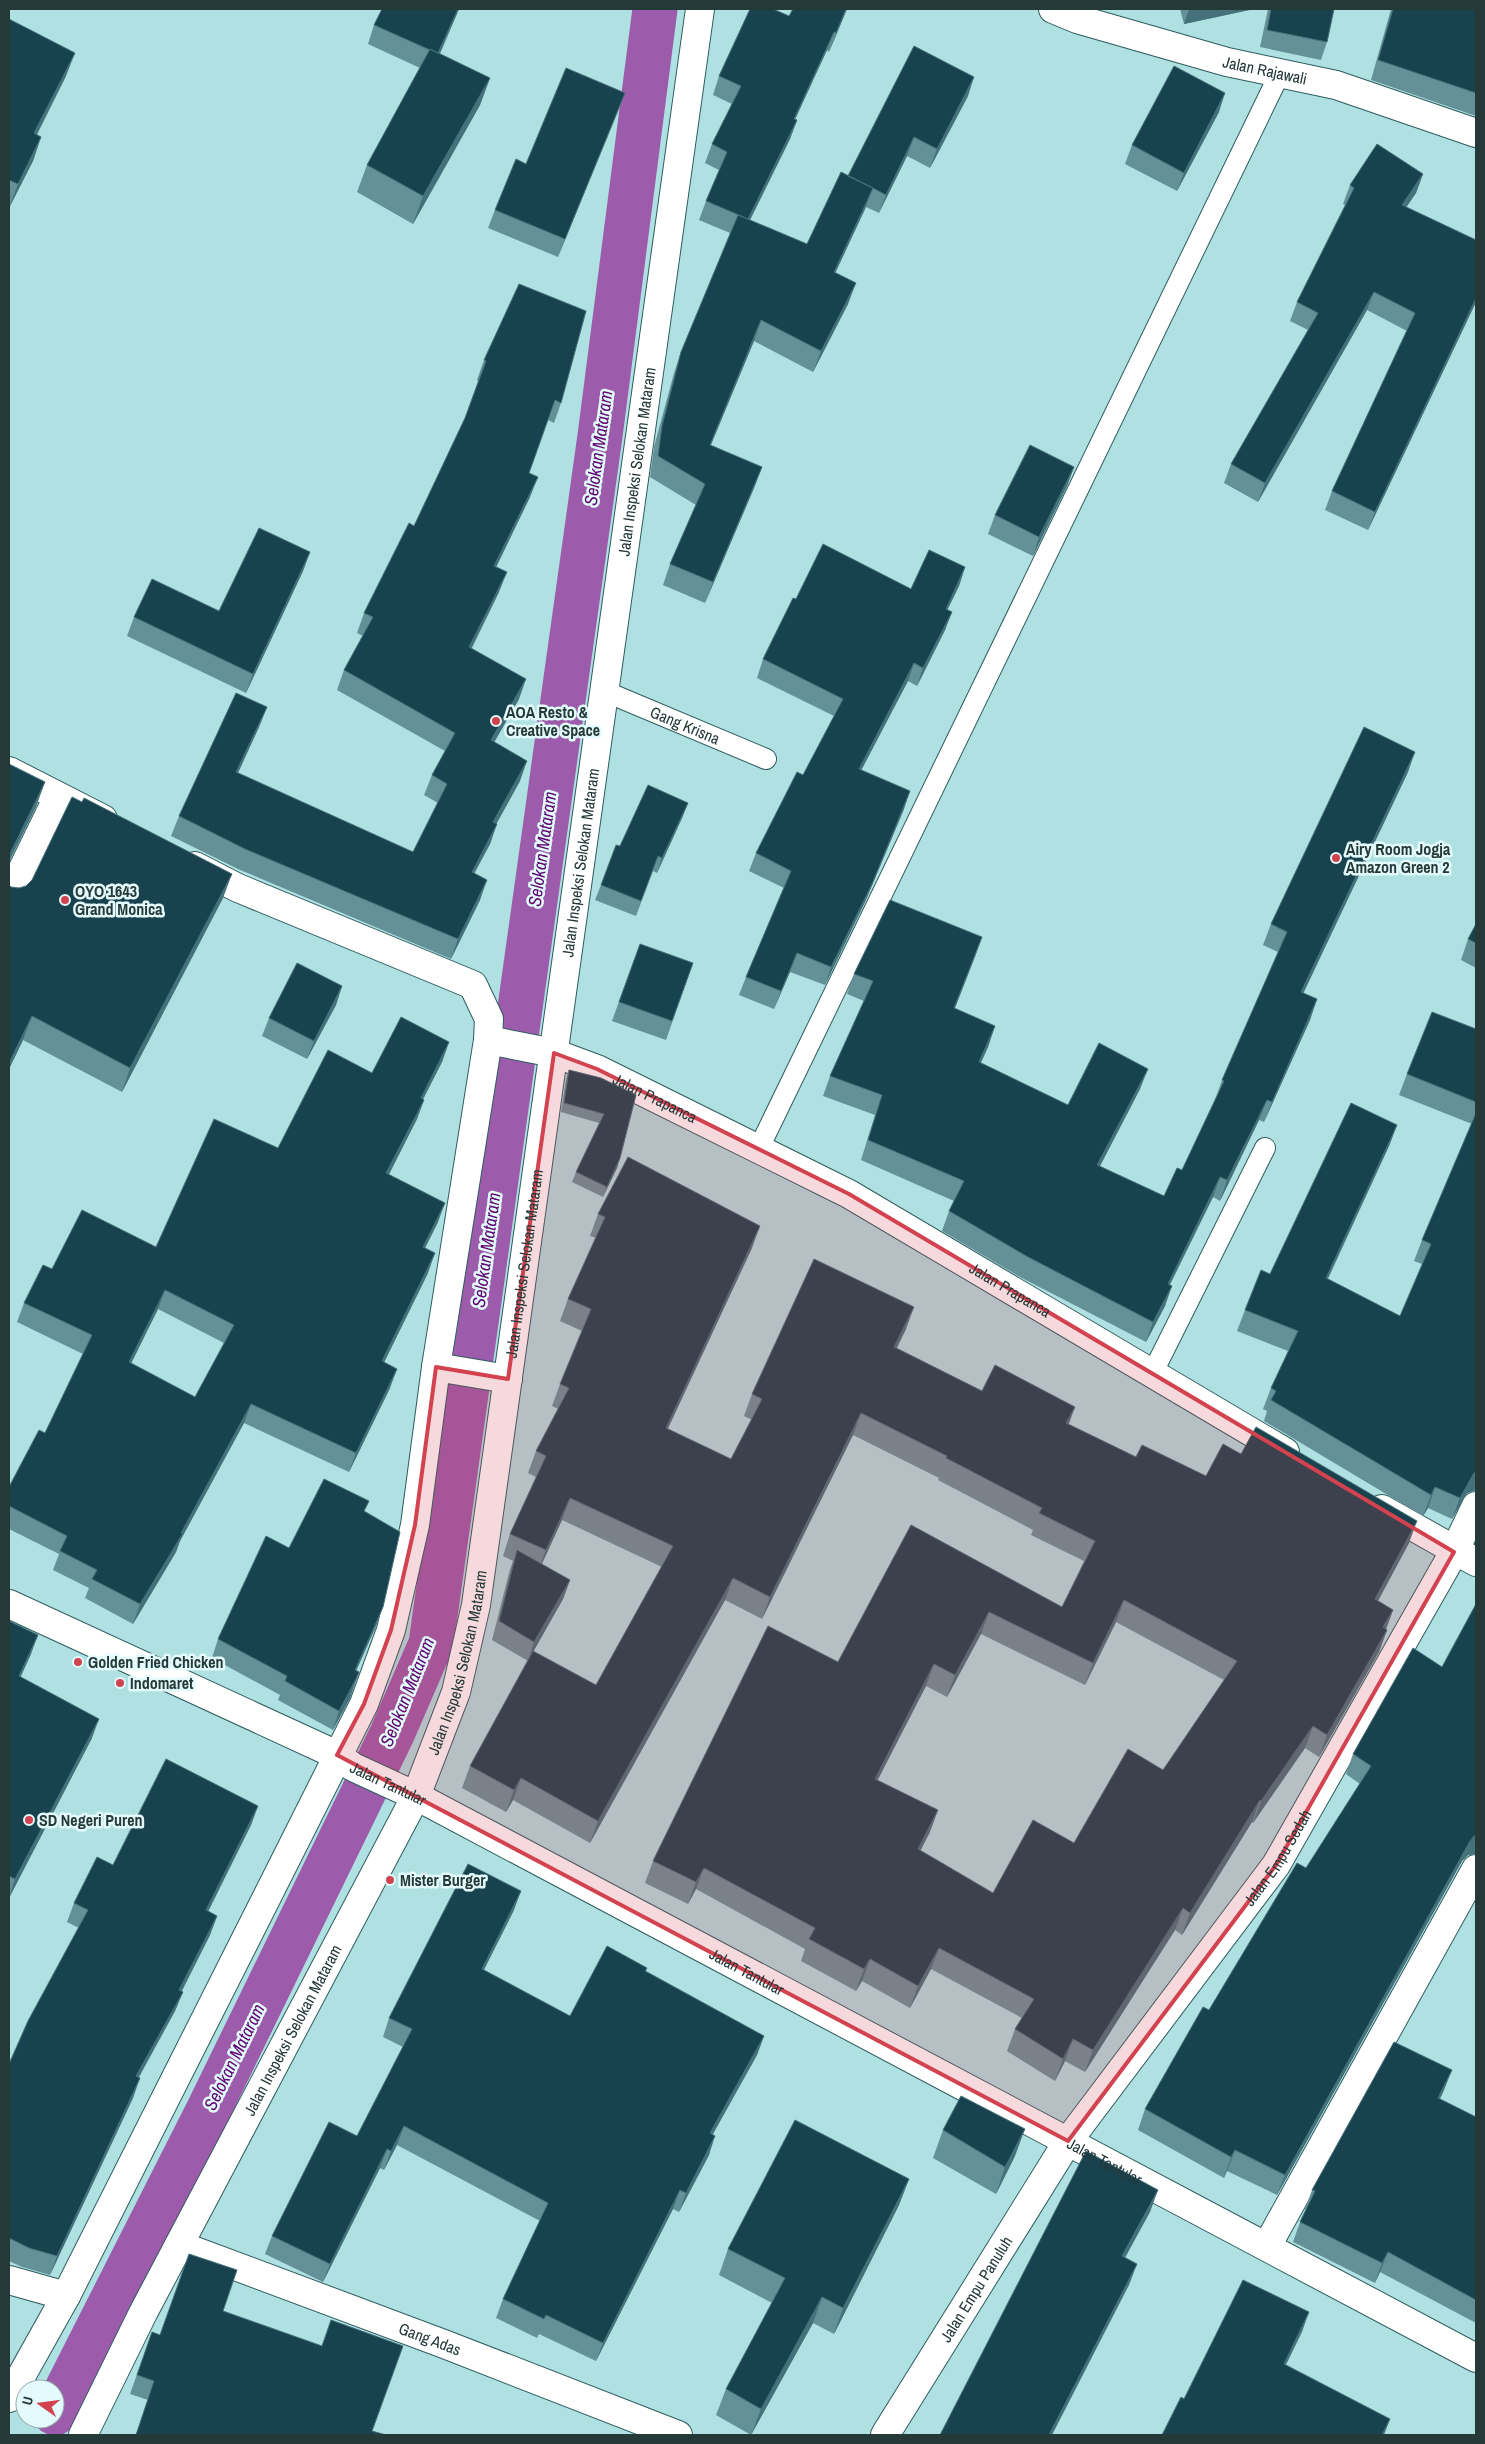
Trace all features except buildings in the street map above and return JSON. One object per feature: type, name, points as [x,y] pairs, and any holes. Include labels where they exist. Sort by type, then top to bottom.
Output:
[{"type":"street","name":"Jalan Inspeksi Selokan Mataram","points":[[83,2435],[456,1692],[476,1605],[497,1377],[543,1050],[604,691],[700,9]]},
{"type":"street","name":"Jalan Rajawali","points":[[1053,9],[1077,19],[1218,59],[1336,84],[1476,134]]},
{"type":"street","points":[[9,771],[127,832]]},
{"type":"street","points":[[9,897],[58,797]]},
{"type":"street","points":[[9,2398],[66,2296],[345,1761],[391,1630],[447,1369],[492,1041],[490,1019],[473,985],[238,888],[169,853]]},
{"type":"street","name":"Jalan Prapanca","points":[[492,1041],[543,1050],[597,1069],[849,1194],[1303,1463]]},
{"type":"street","points":[[447,1369],[497,1377]]},
{"type":"street","points":[[1362,1497],[1465,1557]]},
{"type":"street","name":"Jalan Empu Sedah","points":[[1068,2141],[1276,1865],[1465,1557],[1476,1506]]},
{"type":"street","name":"Jalan Tantular","points":[[9,1604],[345,1761],[407,1792],[1476,2358]]},
{"type":"street","points":[[1266,2246],[1476,1869]]},
{"type":"street","name":"Jalan Empu Panuluh","points":[[885,2435],[1068,2141]]},
{"type":"street","name":"Gang Adas","points":[[179,2245],[444,2344],[678,2435]]},
{"type":"street","points":[[9,2280],[66,2296]]},
{"type":"lane","points":[[759,1148],[1280,73]]},
{"type":"lane","name":"Gang Krisna","points":[[604,691],[766,759]]},
{"type":"lane","points":[[1152,1374],[1265,1148]]},
{"type":"highlighted area","points":[[554,1053],[597,1069],[849,1194],[1454,1552],[1276,1865],[1068,2141],[337,1755],[364,1704],[391,1630],[415,1525],[436,1367],[508,1379]]},
{"type":"waterway","name":"Selokan Mataram","points":[[65,2393],[208,2111],[392,1734],[431,1644],[600,436],[655,9]]},
{"type":"place","name":"AOA Resto & Creative Space","points":[[496,721]]},
{"type":"place","name":"Airy Room Jogja Amazon Green 2","points":[[1336,858]]},
{"type":"place","name":"OYO 1643 Grand Monica","points":[[65,900]]},
{"type":"place","name":"Golden Fried Chicken","points":[[78,1662]]},
{"type":"place","name":"Indomaret","points":[[120,1683]]},
{"type":"place","name":"SD Negeri Puren","points":[[29,1820]]},
{"type":"place","name":"Mister Burger","points":[[390,1880]]}]
